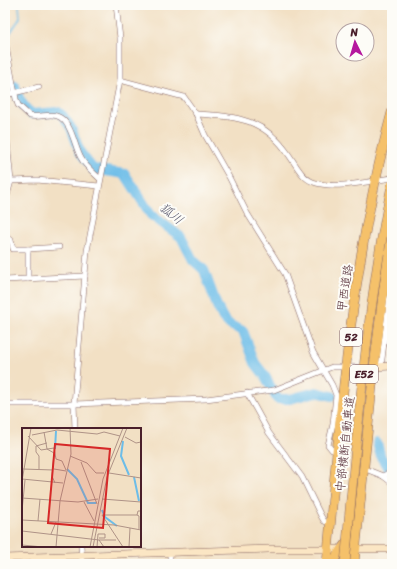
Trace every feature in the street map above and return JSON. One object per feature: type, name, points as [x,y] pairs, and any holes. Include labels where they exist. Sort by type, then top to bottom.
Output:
[{"type":"highway","name":"甲西道路","points":[[328,564],[347,368],[363,252],[376,180],[392,112]]},
{"type":"highway","name":"中部横断自動車道","points":[[345,564],[370,313],[376,268],[392,185]]},
{"type":"highway","name":"52","points":[[354,564],[363,468],[378,367],[392,223]]},
{"type":"highway","points":[[331,564],[354,532],[359,513]]},
{"type":"street","points":[[75,428],[74,404],[90,232],[120,80],[120,38],[116,5]]},
{"type":"street","points":[[5,40],[14,92],[18,105],[30,116],[41,117],[50,115],[61,118],[68,126],[81,159],[100,178]]},
{"type":"street","points":[[120,80],[184,97],[196,114],[205,135],[229,177],[247,213],[285,274],[313,352],[332,385],[336,395],[333,424],[328,445],[332,450],[338,451]]},
{"type":"street","points":[[5,95],[39,87]]},
{"type":"street","points":[[5,101],[6,131],[11,181],[7,190],[5,216]]},
{"type":"street","points":[[196,114],[243,118],[256,125],[275,138],[302,174],[314,183],[347,184],[392,178]]},
{"type":"street","points":[[11,181],[37,180],[99,186]]},
{"type":"street","points":[[5,235],[11,240],[13,249],[58,247]]},
{"type":"street","points":[[28,249],[28,279]]},
{"type":"street","points":[[5,280],[85,276]]},
{"type":"street","points":[[378,367],[392,279]]},
{"type":"street","points":[[5,404],[74,404],[206,399],[274,390],[332,367],[347,368],[392,366]]},
{"type":"street","points":[[247,393],[269,434],[302,477],[324,521],[331,524]]},
{"type":"street","points":[[363,468],[383,476],[392,483]]},
{"type":"street","points":[[383,476],[392,471]]},
{"type":"street","points":[[81,547],[82,564]]},
{"type":"street","points":[[5,558],[60,560],[82,556],[170,552],[329,548],[392,549]]},
{"type":"street","points":[[170,552],[170,564]]},
{"type":"waterway","points":[[7,38],[20,18],[19,5]]},
{"type":"waterway","points":[[5,32],[8,46]]},
{"type":"waterway","name":"狐川","points":[[15,86],[21,102],[32,114],[58,112],[63,116],[71,128],[80,152],[93,169],[125,174],[151,215],[181,237],[193,260],[204,270],[223,318],[230,325],[243,331],[255,363],[265,376],[277,399],[290,399],[316,392],[332,396]]},
{"type":"waterway","name":"狐川","points":[[377,443],[381,457],[392,475]]}]
